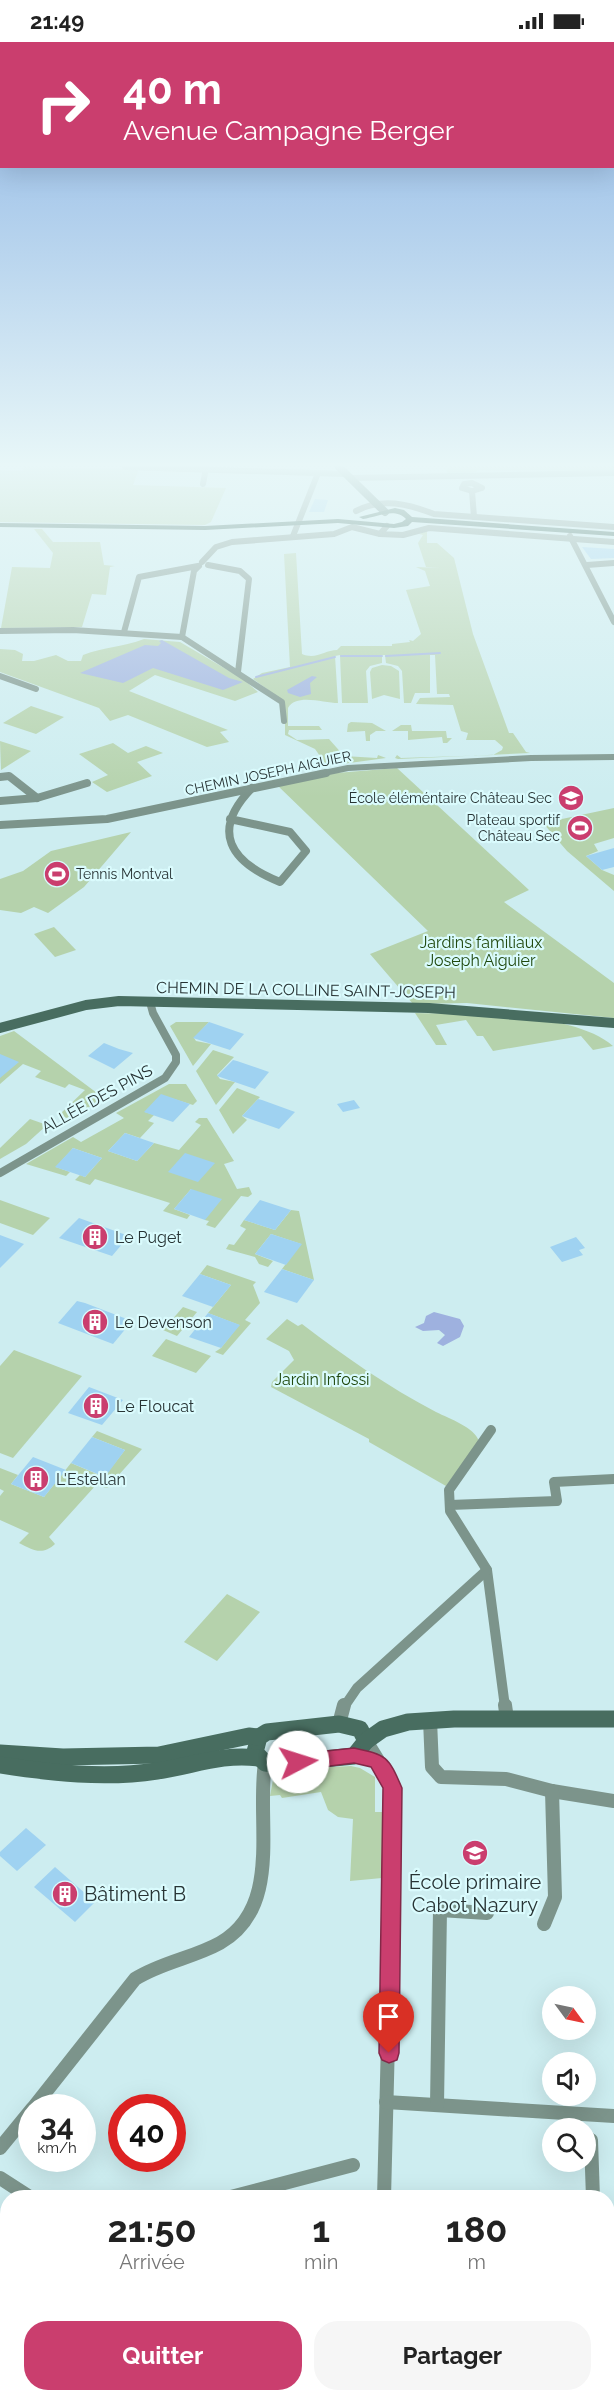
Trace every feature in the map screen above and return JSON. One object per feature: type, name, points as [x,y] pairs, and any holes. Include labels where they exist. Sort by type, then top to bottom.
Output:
[{"type":"street","points":[[124,632],[139,577]]},
{"type":"street","points":[[182,637],[193,577]]},
{"type":"street","points":[[238,672],[249,579],[247,577]]},
{"type":"street","points":[[593,577],[614,622]]},
{"type":"street","points":[[0,631],[73,630],[182,637],[282,702],[284,721]]},
{"type":"street","points":[[0,676],[36,689]]},
{"type":"street","name":"CHEMIN JOSEPH AIGUIER","points":[[0,825],[107,819],[254,786],[328,771],[372,765],[614,757]]},
{"type":"street","points":[[0,777],[9,776],[37,798]]},
{"type":"street","points":[[0,801],[37,798],[87,783]]},
{"type":"street","points":[[230,819],[290,832],[306,851],[280,882],[261,876],[244,865],[235,853],[229,837],[230,815],[254,786]]},
{"type":"street","name":"CHEMIN DE LA COLLINE SAINT-JOSEPH","points":[[0,1028],[98,1003],[150,1002],[365,1003],[506,1011],[614,1023]]},
{"type":"street","name":"ALLÉE DES PINS","points":[[0,1173],[165,1078],[176,1062],[176,1055],[153,1013],[150,1002]]},
{"type":"street","points":[[491,1430],[449,1490],[450,1512],[487,1570],[507,1719]]},
{"type":"street","points":[[450,1505],[557,1501],[554,1482],[614,1479]]},
{"type":"street","points":[[339,1724],[345,1702],[357,1688],[487,1570]]},
{"type":"street","points":[[354,1756],[363,1735],[390,1725],[430,1720],[614,1719]]},
{"type":"street","points":[[430,1720],[432,1767],[434,1772],[441,1777],[506,1779],[552,1791],[614,1801]]},
{"type":"street","points":[[0,1753],[50,1756],[159,1755],[249,1736],[259,1737],[275,1731],[339,1724],[363,1735],[377,1754],[376,1761]]},
{"type":"street","points":[[43,2094],[135,1979],[152,1967],[220,1943],[236,1932],[253,1912],[260,1888],[264,1843],[261,1760],[255,1748],[259,1737]]},
{"type":"street","points":[[117,1773],[126,1766],[148,1762],[159,1755]]},
{"type":"street","points":[[0,1765],[28,1769],[117,1773],[159,1771],[226,1756],[246,1755],[274,1764],[354,1756],[376,1761],[390,1779],[394,1805],[384,2190]]},
{"type":"street","points":[[28,1769],[50,1756]]},
{"type":"street","points":[[544,1924],[555,1897],[552,1791]]},
{"type":"street","points":[[437,2105],[440,1910],[487,1912]]},
{"type":"street","points":[[386,2102],[614,2116]]},
{"type":"street","points":[[0,2148],[18,2126]]},
{"type":"street","points":[[258,2190],[353,2165]]},
{"type":"street","points":[[592,2172],[593,2190]]},
{"type":"street","points":[[0,2178],[19,2190]]},
{"type":"green space","points":[[10,577],[109,577],[106,595],[92,594],[82,627],[1,628]]},
{"type":"green space","points":[[285,577],[297,577],[302,654],[307,656],[337,650],[341,646],[392,646],[392,644],[413,641],[421,634],[406,590],[430,586],[427,577],[459,577],[473,634],[509,733],[513,733],[526,752],[530,753],[494,755],[503,747],[495,740],[466,740],[468,733],[461,731],[453,705],[416,704],[420,698],[450,697],[449,694],[437,694],[435,655],[430,655],[430,693],[415,693],[411,703],[404,703],[402,671],[398,666],[386,663],[385,655],[382,655],[382,663],[370,666],[366,671],[368,703],[342,703],[340,655],[335,656],[338,703],[304,700],[292,703],[288,708],[288,726],[319,726],[322,730],[289,730],[288,734],[297,740],[329,739],[344,756],[377,758],[378,755],[386,758],[327,766],[315,749],[285,735],[285,708],[267,689],[253,679],[262,673],[290,667]]},
{"type":"green space","points":[[144,639],[180,642],[243,679],[258,692],[235,701],[155,675],[129,691],[228,730],[220,732],[229,742],[207,747],[128,715],[110,721],[99,708],[0,672],[0,649],[15,650],[23,654],[22,661],[34,661],[56,655],[68,661],[81,661],[83,655]]},
{"type":"green space","points":[[382,665],[391,666],[399,671],[400,699],[384,695],[372,699],[370,672],[372,668]]},
{"type":"green space","points":[[31,706],[64,717],[36,734],[3,723]]},
{"type":"green space","points":[[351,722],[372,723],[386,731],[376,731],[370,735],[370,741],[366,741],[365,731],[347,732],[348,724]]},
{"type":"green space","points":[[401,725],[411,725],[412,731],[446,731],[447,738],[452,738],[447,743],[443,743],[442,737],[408,740],[408,731],[392,731]]},
{"type":"green space","points":[[0,741],[31,751],[1,770]]},
{"type":"green space","points":[[113,743],[128,753],[146,746],[163,753],[137,762],[152,776],[107,792],[92,782],[108,775],[79,754]]},
{"type":"green space","points":[[397,755],[401,758],[468,756],[398,759],[395,758]]},
{"type":"green space","name":"Jardins familiaux Joseph Aiguier","points":[[397,768],[529,890],[504,902],[614,983],[614,1018],[467,1003],[413,1004],[370,954],[428,931],[277,785],[336,773]]},
{"type":"green space","name":"Plateau sportif Château Sec","points":[[614,808],[614,838],[594,844],[598,851],[586,856],[602,870],[614,875],[614,891],[567,851],[543,823]]},
{"type":"green space","name":"Tennis Montval","points":[[131,832],[84,887],[48,913],[34,907],[21,913],[0,910],[0,879],[23,871],[51,851]]},
{"type":"green space","points":[[54,927],[76,950],[55,957],[34,934]]},
{"type":"green space","points":[[415,1013],[490,1015],[547,1020],[573,1026],[613,1046],[593,1050],[581,1036],[493,1051],[483,1036],[477,1036],[466,1020],[436,1025],[447,1045],[436,1045]]},
{"type":"green space","points":[[176,1022],[209,1022],[194,1038],[196,1041],[211,1044],[193,1066],[170,1026]]},
{"type":"green space","points":[[14,1031],[105,1099],[67,1118],[59,1115],[85,1090],[69,1084],[65,1088],[35,1077],[41,1071],[23,1064],[0,1084],[0,1036]]},
{"type":"green space","points":[[213,1050],[234,1057],[217,1075],[220,1079],[235,1082],[216,1105],[196,1071]]},
{"type":"green space","points":[[169,1084],[186,1084],[197,1101],[193,1105],[161,1095],[145,1112],[154,1115],[148,1121],[154,1123],[140,1138],[125,1133],[108,1151],[137,1161],[154,1143],[179,1150],[201,1125],[195,1122],[199,1118],[207,1118],[234,1161],[224,1164],[237,1189],[249,1187],[252,1194],[248,1197],[241,1196],[215,1228],[206,1225],[209,1221],[205,1220],[191,1189],[174,1209],[190,1215],[187,1219],[163,1211],[170,1203],[95,1179],[90,1185],[75,1180],[80,1175],[85,1177],[102,1158],[73,1148],[56,1167],[70,1172],[66,1176],[26,1164],[73,1137],[81,1142],[124,1118],[116,1113]]},
{"type":"green space","points":[[237,1088],[260,1097],[242,1116],[247,1120],[233,1134],[219,1110]]},
{"type":"green space","points":[[30,1119],[47,1125],[26,1144],[0,1159],[0,1148]]},
{"type":"green space","points":[[0,1200],[50,1218],[33,1235],[0,1223]]},
{"type":"green space","points":[[291,1210],[299,1211],[314,1280],[282,1269],[301,1244],[271,1234],[255,1254],[273,1261],[268,1267],[259,1264],[255,1257],[226,1249],[229,1244],[234,1245],[246,1229],[240,1226],[244,1220],[275,1230]]},
{"type":"green space","points":[[207,1265],[256,1282],[253,1285],[260,1303],[245,1320],[251,1323],[223,1355],[215,1352],[221,1348],[239,1325],[208,1313],[231,1285],[200,1274]]},
{"type":"green space","points":[[183,1307],[197,1312],[177,1336],[163,1330]]},
{"type":"green space","name":"Jardin Infossi","points":[[287,1319],[298,1326],[302,1324],[384,1382],[461,1424],[476,1436],[479,1441],[446,1486],[369,1442],[369,1439],[271,1387],[272,1382],[294,1360],[289,1351],[266,1339]]},
{"type":"green space","points":[[166,1339],[211,1356],[196,1373],[152,1356]]},
{"type":"green space","points":[[14,1350],[82,1376],[13,1458],[0,1453],[0,1366]]},
{"type":"green space","points":[[97,1431],[142,1449],[107,1488],[96,1485],[49,1537],[55,1544],[50,1548],[37,1551],[19,1543],[29,1533],[0,1520],[0,1496],[4,1491],[0,1489],[0,1468],[18,1475],[11,1484],[44,1497],[71,1463],[104,1477],[125,1450],[92,1437]]},
{"type":"green space","points":[[227,1594],[260,1612],[217,1661],[184,1642]]},
{"type":"green space","points":[[351,1766],[360,1768],[375,1777],[375,1812],[385,1812],[382,1878],[350,1881],[353,1819],[338,1817],[328,1810],[321,1792],[282,1798],[280,1795],[270,1796],[273,1780],[281,1775],[310,1768]]},
{"type":"water","points":[[162,640],[229,678],[243,682],[223,690],[153,668],[123,683],[80,673],[145,645],[158,646],[161,643],[159,641]]},
{"type":"water","points":[[312,676],[317,677],[310,683],[311,694],[300,697],[288,693],[287,690]]},
{"type":"water","points":[[434,1312],[460,1319],[464,1326],[460,1337],[443,1346],[437,1343],[445,1335],[439,1330],[423,1331],[415,1327],[424,1323],[426,1316]]},
{"type":"building","points":[[614,848],[614,867],[602,870],[586,856]]},
{"type":"building","points":[[209,1022],[244,1034],[230,1050],[193,1038]]},
{"type":"building","points":[[104,1043],[133,1053],[114,1069],[88,1056]]},
{"type":"building","points":[[0,1054],[19,1062],[0,1078]]},
{"type":"building","points":[[233,1060],[269,1072],[255,1089],[217,1076]]},
{"type":"building","points":[[161,1094],[190,1104],[173,1122],[144,1112]]},
{"type":"building","points":[[258,1099],[295,1112],[279,1129],[242,1116]]},
{"type":"building","points":[[354,1100],[360,1108],[343,1112],[337,1104]]},
{"type":"building","points":[[125,1133],[154,1143],[137,1161],[108,1151]]},
{"type":"building","points":[[73,1148],[102,1158],[85,1177],[55,1167]]},
{"type":"building","points":[[185,1153],[215,1163],[198,1182],[168,1172]]},
{"type":"building","points":[[191,1189],[222,1199],[205,1220],[174,1209]]},
{"type":"building","points":[[260,1200],[291,1210],[275,1230],[244,1220]]},
{"type":"building","name":"Le Puget","points":[[79,1218],[129,1236],[112,1256],[59,1238]]},
{"type":"building","points":[[271,1234],[302,1244],[286,1265],[255,1254]]},
{"type":"building","points":[[0,1235],[24,1244],[0,1268]]},
{"type":"building","points":[[576,1237],[585,1248],[579,1250],[583,1255],[562,1262],[550,1247]]},
{"type":"building","points":[[282,1269],[314,1280],[297,1303],[264,1292]]},
{"type":"building","points":[[200,1274],[231,1285],[213,1307],[182,1296]]},
{"type":"building","name":"Le Devenson","points":[[77,1301],[132,1321],[113,1344],[58,1323]]},
{"type":"building","points":[[208,1313],[240,1325],[221,1348],[189,1337]]},
{"type":"building","name":"Le Floucat","points":[[89,1387],[123,1400],[102,1425],[68,1413]]},
{"type":"building","points":[[92,1437],[125,1450],[105,1477],[71,1463]]},
{"type":"building","name":"L'Estellan","points":[[33,1457],[66,1470],[44,1497],[11,1484]]},
{"type":"building","points":[[26,1828],[46,1845],[17,1871],[0,1856],[0,1852]]},
{"type":"building","name":"Bâtiment B","points":[[55,1867],[95,1902],[75,1922],[34,1887]]},
{"type":"waterway","points":[[386,656],[440,653]]},
{"type":"waterway","points":[[341,656],[382,656]]},
{"type":"waterway","points":[[256,677],[335,657]]},
{"type":"place","name":"École éléméntaire Château Sec","points":[[571,798]]},
{"type":"place","name":"Plateau sportif Château Sec","points":[[580,828]]},
{"type":"place","name":"Tennis Montval","points":[[57,874]]},
{"type":"place","name":"Le Puget","points":[[95,1237]]},
{"type":"place","name":"Le Devenson","points":[[95,1322]]},
{"type":"place","name":"Le Floucat","points":[[96,1406]]},
{"type":"place","name":"L'Estellan","points":[[36,1479]]},
{"type":"place","name":"École primaire Cabot Nazury","points":[[475,1853]]},
{"type":"place","name":"Bâtiment B","points":[[65,1894]]},
{"type":"route","points":[[298,1762],[354,1756],[376,1761],[385,1770],[393,1788],[389,2053]]}]
